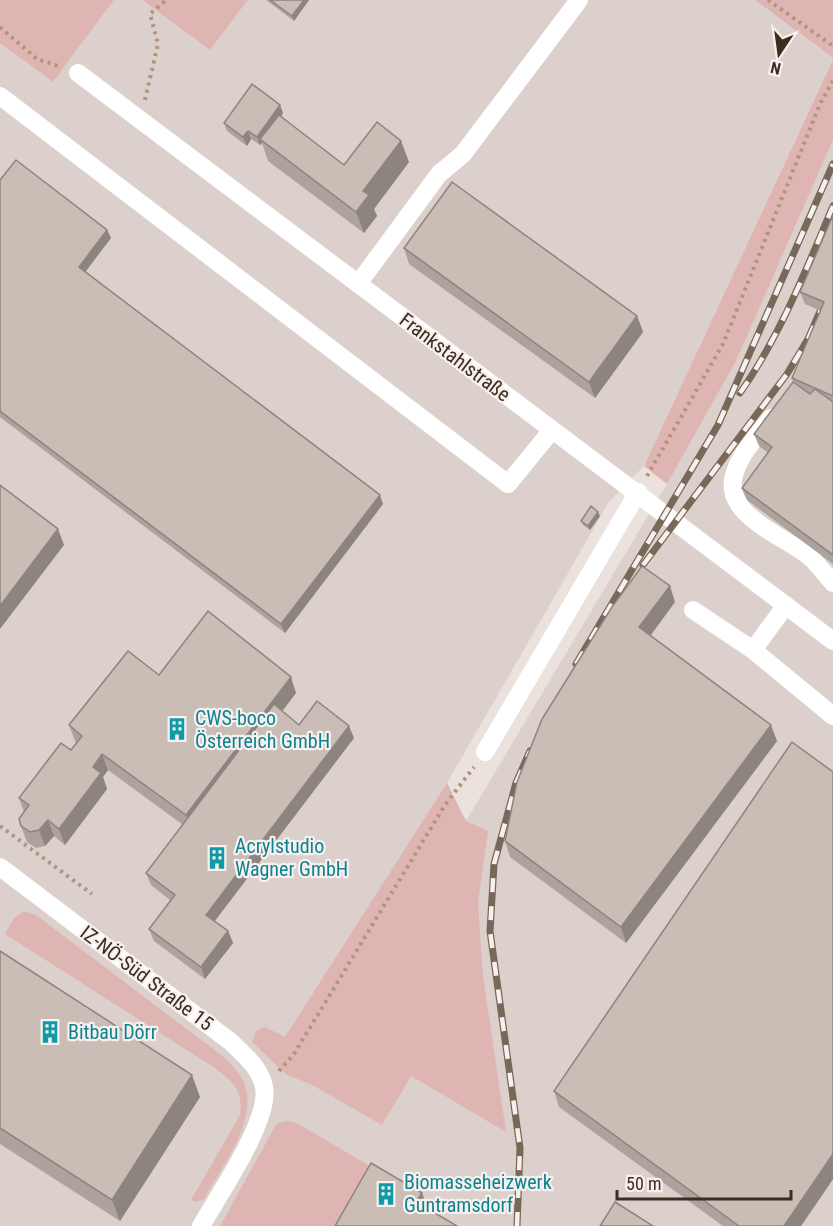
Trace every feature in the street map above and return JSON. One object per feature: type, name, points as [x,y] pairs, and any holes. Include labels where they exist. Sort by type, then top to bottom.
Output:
[{"type":"street","points":[[358,284],[439,174],[463,154],[579,0]]},
{"type":"street","name":"Frankstahlstraße","points":[[78,73],[552,430],[638,492],[833,641]]},
{"type":"street","points":[[0,96],[508,484],[552,430]]},
{"type":"street","points":[[782,404],[742,455],[734,474],[733,495],[746,513],[811,558],[833,583]]},
{"type":"street","points":[[485,752],[638,492]]},
{"type":"street","points":[[753,650],[786,605]]},
{"type":"street","points":[[693,610],[753,650],[833,716]]},
{"type":"street","name":"IZ-NÖ-Süd Straße 15","points":[[0,867],[231,1042],[255,1067],[264,1087]]},
{"type":"street","points":[[201,1226],[252,1136],[262,1109],[264,1087]]},
{"type":"path","points":[[141,119],[158,44],[150,14],[166,0]]},
{"type":"path","points":[[768,0],[833,46]]},
{"type":"path","points":[[0,27],[37,59],[78,73]]},
{"type":"path","points":[[638,492],[723,344],[820,104],[833,81]]},
{"type":"path","points":[[264,1087],[294,1054],[445,805],[485,752]]},
{"type":"path","points":[[0,826],[92,894]]},
{"type":"shaded area","points":[[0,0],[114,0],[53,82],[0,43]]},
{"type":"shaded area","points":[[114,0],[142,0],[210,50],[248,0],[755,0],[833,58],[644,466],[609,502],[447,783],[466,821],[667,484],[735,361],[833,140],[833,1226],[0,1226],[0,43],[53,82]]},
{"type":"shaded area","points":[[142,0],[248,0],[210,50]]},
{"type":"shaded area","points":[[755,0],[833,0],[833,58]]},
{"type":"shaded area","points":[[833,59],[833,140],[736,361],[667,484],[644,466]]},
{"type":"shaded area","points":[[447,783],[466,821],[488,831],[478,903],[483,976],[506,1132],[411,1076],[382,1125],[314,1086],[286,1074],[252,1042],[256,1031],[265,1027],[285,1037]]},
{"type":"shaded area","points":[[24,911],[36,915],[225,1058],[242,1078],[247,1093],[245,1121],[233,1148],[204,1199],[196,1202],[191,1200],[240,1115],[240,1099],[236,1087],[215,1068],[5,934],[14,918]]},
{"type":"shaded area","points":[[287,1121],[297,1123],[371,1167],[349,1226],[220,1226],[277,1123]]},
{"type":"building","points":[[270,0],[304,0],[292,16]]},
{"type":"building","points":[[252,84],[280,105],[257,137],[248,131],[243,137],[224,123]]},
{"type":"building","points":[[279,115],[344,165],[377,122],[401,141],[363,191],[369,195],[356,212],[260,139]]},
{"type":"building","points":[[16,160],[107,230],[79,267],[380,495],[281,624],[0,411],[0,180]]},
{"type":"building","points":[[452,182],[637,316],[589,382],[404,248]]},
{"type":"building","points":[[833,215],[833,396],[792,378],[824,302],[800,292]]},
{"type":"building","points":[[793,382],[810,394],[815,389],[833,402],[833,555],[742,488],[772,447],[754,434]]},
{"type":"building","points":[[0,485],[58,529],[0,606]]},
{"type":"building","points":[[591,506],[598,512],[588,526],[581,521]]},
{"type":"building","points":[[642,566],[670,586],[639,627],[771,725],[621,927],[505,841],[517,782],[542,719],[612,607]]},
{"type":"building","name":"CWS-boco Österreich GmbH","points":[[208,611],[291,677],[186,815],[102,754],[93,767],[101,773],[59,829],[48,820],[39,830],[30,832],[21,826],[19,819],[29,805],[19,798],[61,743],[71,750],[82,736],[69,725],[128,651],[159,675]]},
{"type":"building","name":"Acrylstudio Wagner GmbH","points":[[317,701],[349,726],[206,915],[228,931],[201,967],[149,929],[175,895],[146,873],[274,704],[299,725]]},
{"type":"building","points":[[792,742],[833,772],[833,1154],[784,1226],[739,1226],[554,1091]]},
{"type":"building","name":"Bitbau Dörr","points":[[0,951],[192,1075],[112,1200],[0,1128]]},
{"type":"building","points":[[371,1163],[422,1193],[416,1202],[457,1226],[335,1226]]},
{"type":"building","points":[[615,1202],[653,1226],[600,1226]]},
{"type":"railway","points":[[576,664],[718,425],[833,164]]},
{"type":"railway","points":[[740,393],[780,326],[833,206]]},
{"type":"railway","points":[[643,565],[787,374],[808,339],[822,307]]},
{"type":"railway","points":[[517,1226],[520,1148],[490,931],[494,864],[516,783],[530,751]]},
{"type":"place","name":"CWS-boco Österreich GmbH","points":[[177,729]]},
{"type":"place","name":"Acrylstudio Wagner GmbH","points":[[217,858]]},
{"type":"place","name":"Bitbau Dörr","points":[[50,1032]]},
{"type":"place","name":"Biomasseheizwerk Guntramsdorf","points":[[386,1194]]}]
